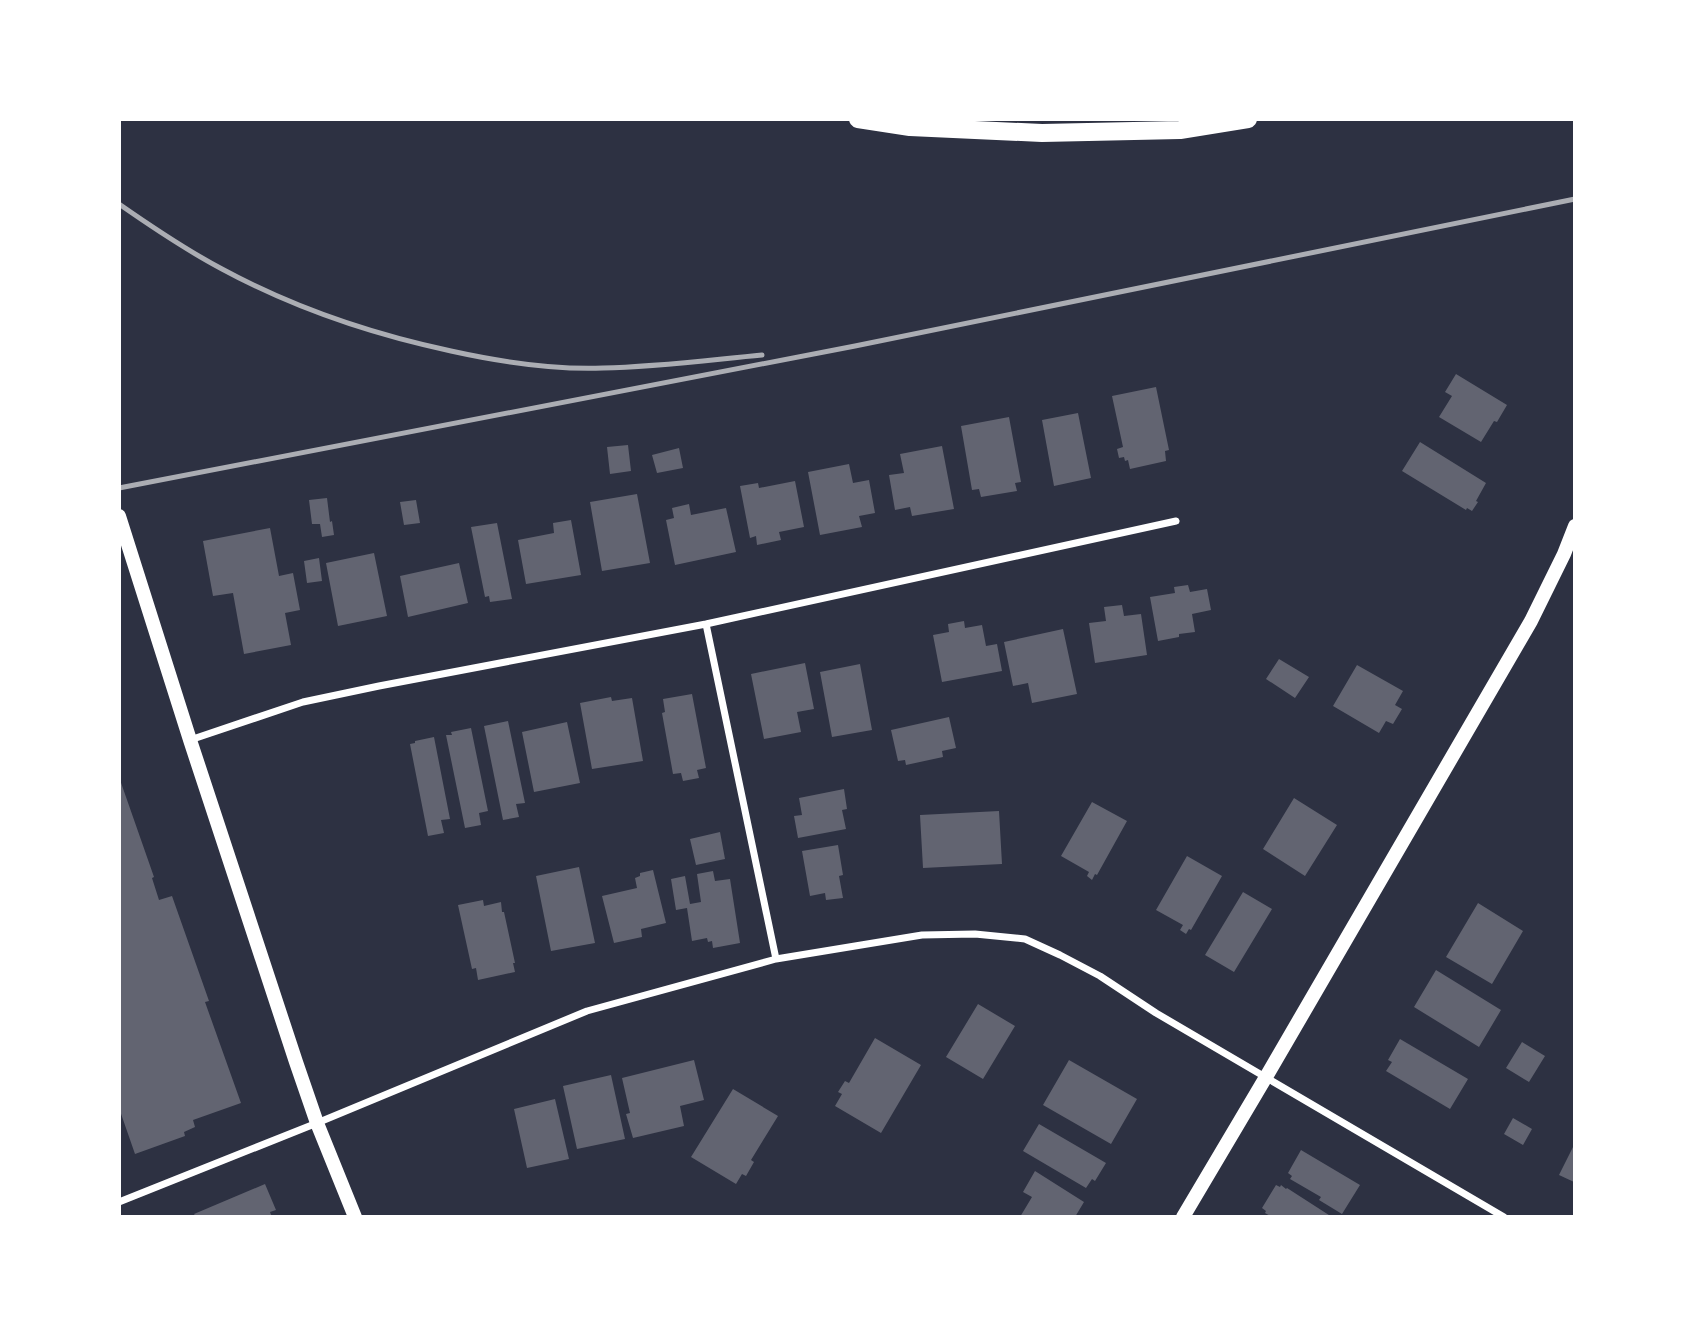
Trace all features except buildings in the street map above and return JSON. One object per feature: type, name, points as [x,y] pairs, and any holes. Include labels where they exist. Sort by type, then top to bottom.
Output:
[{"type":"main road","points":[[858,119],[910,127],[1042,133],[1180,130],[1248,119]]},
{"type":"main road","points":[[119,516],[317,1123],[355,1217]]},
{"type":"main road","points":[[1183,1217],[1531,621],[1575,526]]},
{"type":"street","points":[[190,740],[303,702],[706,624],[1176,521]]},
{"type":"street","points":[[706,624],[776,959]]},
{"type":"street","points":[[119,1202],[587,1011],[776,959],[922,935],[975,934],[1025,939],[1100,976],[1156,1013],[1504,1217]]},
{"type":"railway","points":[[119,488],[855,346],[1575,199]]},
{"type":"railway","points":[[119,204],[195,254],[277,296],[362,328],[421,344],[508,362],[565,368],[643,366],[762,355]]}]
